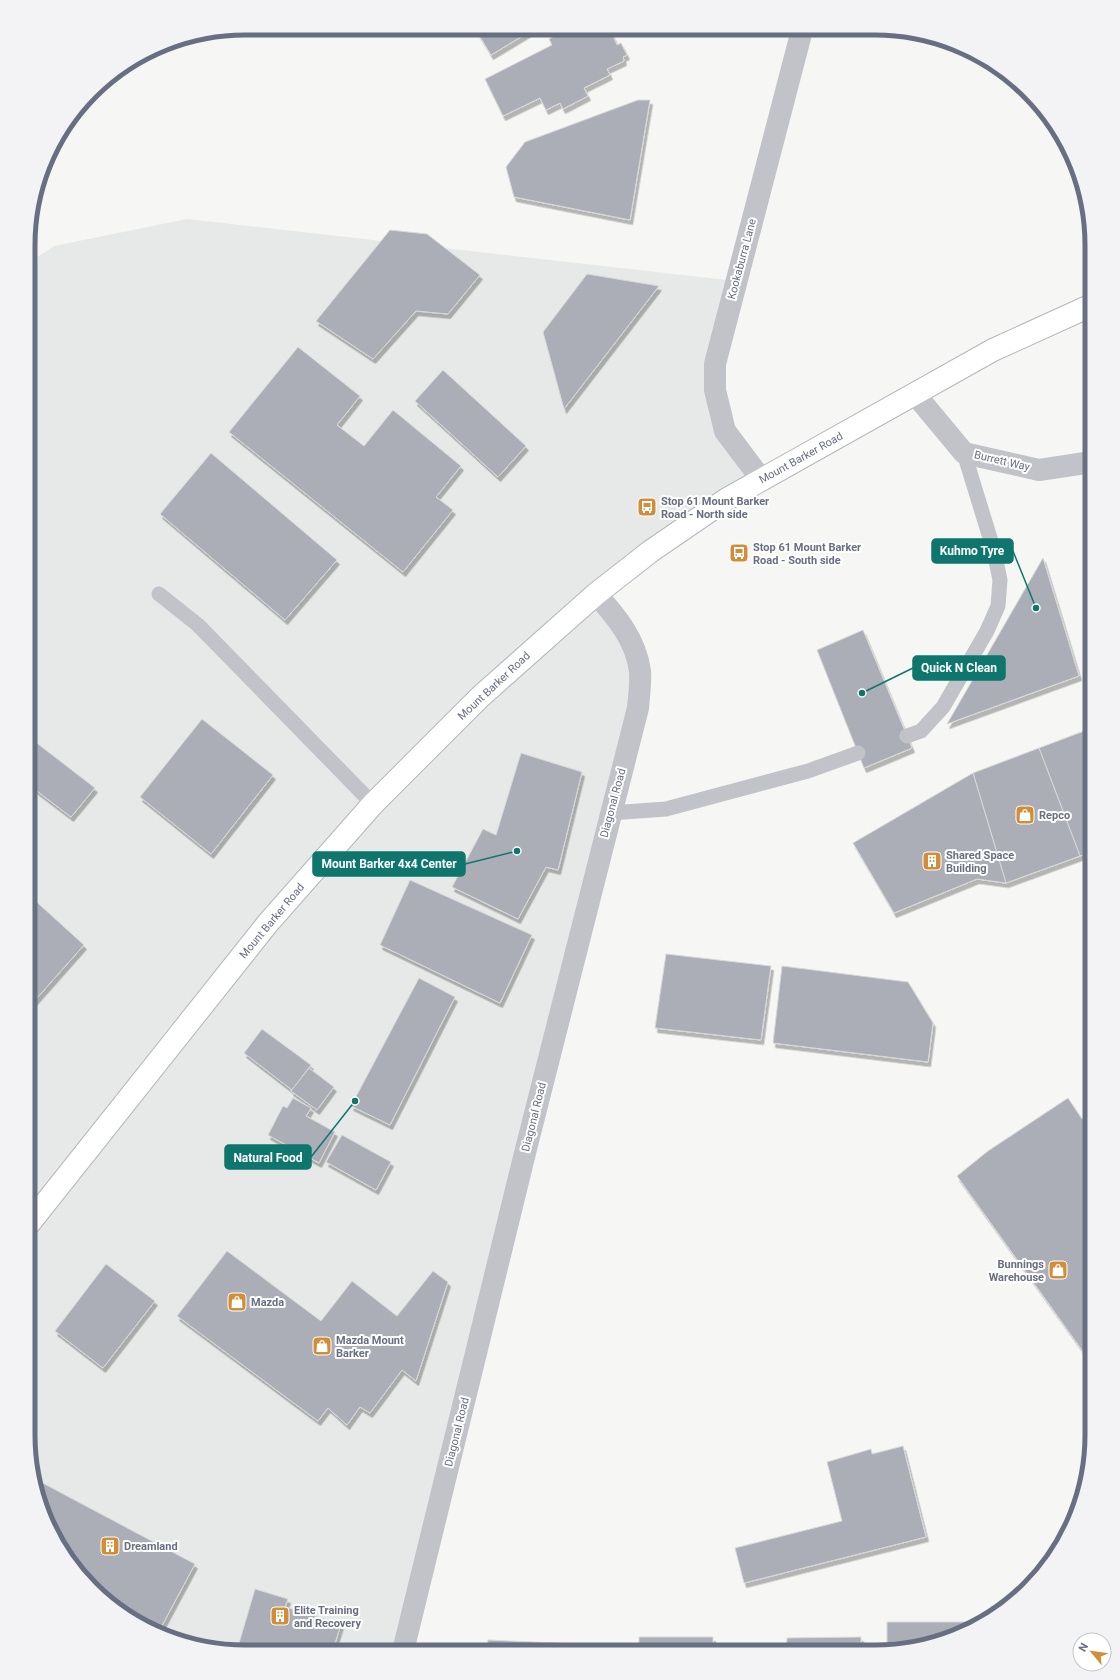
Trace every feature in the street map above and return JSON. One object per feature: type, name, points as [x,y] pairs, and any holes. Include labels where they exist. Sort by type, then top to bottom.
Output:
[{"type":"main road","name":"Mount Barker Road","points":[[35,1216],[268,923],[372,804],[480,697],[596,594],[664,542],[727,499],[993,350],[1085,308]]},
{"type":"street","name":"Kookaburra Lane","points":[[762,480],[725,431],[715,390],[715,364],[801,35]]},
{"type":"street","name":"Burrett Way","points":[[915,394],[964,452],[1039,470],[1085,463]]},
{"type":"street","name":"Diagonal Road","points":[[405,1645],[524,1156],[610,813],[638,708],[640,671],[632,642],[617,618],[596,594]]},
{"type":"lane","points":[[907,736],[921,731],[943,707],[987,631],[998,606],[1000,580],[994,551],[964,452]]},
{"type":"lane","points":[[159,594],[198,625],[372,804]]},
{"type":"lane","points":[[610,813],[666,809],[808,771],[858,753]]},
{"type":"shaded area","points":[[187,219],[736,281],[715,390],[762,480],[596,594],[640,671],[404,1645],[231,1645],[191,1638],[165,1629],[140,1617],[117,1602],[78,1563],[70,1552],[57,1528],[46,1503],[42,1489],[35,1449],[35,259],[54,246]]},
{"type":"building","points":[[479,35],[524,35],[491,55]]},
{"type":"building","points":[[557,35],[613,35],[617,45],[621,43],[627,55],[623,57],[624,61],[607,69],[610,75],[584,88],[588,96],[563,109],[560,103],[546,110],[540,98],[503,116],[485,79],[552,45],[549,39]]},
{"type":"building","points":[[638,100],[650,100],[630,220],[514,197],[506,167],[525,142]]},
{"type":"building","points":[[390,230],[427,234],[480,275],[448,314],[416,311],[373,359],[316,321]]},
{"type":"building","points":[[587,274],[659,286],[564,409],[543,332]]},
{"type":"building","points":[[298,347],[360,396],[337,425],[364,446],[393,410],[461,466],[436,497],[453,510],[403,572],[229,432]]},
{"type":"building","points":[[443,370],[526,446],[498,477],[415,401]]},
{"type":"building","points":[[211,453],[337,560],[285,620],[160,514]]},
{"type":"building","points":[[1043,558],[1079,676],[947,724]]},
{"type":"building","points":[[863,630],[912,748],[864,768],[817,650]]},
{"type":"building","points":[[202,719],[273,775],[211,854],[140,797]]},
{"type":"building","points":[[1085,731],[1085,854],[1080,856],[1039,748]]},
{"type":"building","points":[[35,742],[95,788],[71,817],[35,790]]},
{"type":"building","name":"Repco","points":[[1039,748],[1080,856],[1006,883],[973,773]]},
{"type":"building","points":[[521,753],[582,772],[558,870],[546,867],[518,919],[452,887],[483,829],[496,835]]},
{"type":"building","name":"Shared Space Building","points":[[973,773],[1006,883],[977,879],[894,913],[853,843]]},
{"type":"building","points":[[410,880],[532,935],[500,1003],[380,945]]},
{"type":"building","points":[[35,900],[84,945],[35,1000]]},
{"type":"building","points":[[666,954],[771,966],[761,1040],[655,1028]]},
{"type":"building","points":[[782,966],[908,982],[933,1023],[928,1062],[773,1043]]},
{"type":"building","points":[[419,978],[455,997],[390,1125],[351,1106]]},
{"type":"building","points":[[262,1029],[311,1065],[292,1090],[244,1053]]},
{"type":"building","points":[[309,1068],[334,1087],[317,1110],[291,1091]]},
{"type":"building","points":[[293,1098],[311,1108],[306,1116],[335,1132],[319,1163],[268,1135],[283,1106],[287,1108]]},
{"type":"building","name":"Bunnings Warehouse","points":[[1068,1098],[1082,1119],[1085,1117],[1085,1354],[957,1176],[988,1151]]},
{"type":"building","points":[[342,1135],[391,1162],[376,1190],[326,1162]]},
{"type":"building","name":"Mazda Mount Barker","points":[[227,1251],[321,1321],[352,1281],[397,1316],[433,1271],[448,1282],[416,1381],[402,1370],[370,1413],[360,1407],[347,1425],[328,1408],[318,1421],[177,1316]]},
{"type":"building","points":[[106,1264],[155,1301],[103,1368],[55,1331]]},
{"type":"building","points":[[903,1446],[926,1537],[744,1583],[735,1548],[842,1521],[827,1462],[871,1449],[872,1454]]},
{"type":"building","name":"Dreamland","points":[[40,1482],[195,1564],[161,1627],[140,1617],[117,1602],[78,1563],[70,1552],[57,1528],[46,1503]]},
{"type":"building","name":"Elite Training and Recovery","points":[[255,1589],[288,1599],[285,1607],[341,1624],[335,1645],[238,1645]]},
{"type":"building","points":[[887,1622],[970,1622],[943,1634],[929,1638],[887,1645]]},
{"type":"building","points":[[639,1637],[713,1637],[713,1645],[639,1645]]},
{"type":"building","points":[[861,1637],[861,1645],[786,1645],[787,1638]]},
{"type":"building","points":[[488,1640],[579,1644],[579,1645],[488,1645]]},
{"type":"place","name":"Stop 61 Mount Barker Road - North side","points":[[647,507]]},
{"type":"place","name":"Stop 61 Mount Barker Road - South side","points":[[739,553]]},
{"type":"place","name":"Kuhmo Tyre","points":[[1036,608]]},
{"type":"place","name":"Quick N Clean","points":[[862,693]]},
{"type":"place","name":"Repco","points":[[1025,815]]},
{"type":"place","name":"Mount Barker 4x4 Center","points":[[517,851]]},
{"type":"place","name":"Shared Space Building","points":[[932,861]]},
{"type":"place","name":"Natural Food","points":[[355,1101]]},
{"type":"place","name":"Bunnings Warehouse","points":[[1058,1270]]},
{"type":"place","name":"Mazda","points":[[237,1302]]},
{"type":"place","name":"Mazda Mount Barker","points":[[322,1346]]},
{"type":"place","name":"Dreamland","points":[[110,1546]]},
{"type":"place","name":"Elite Training and Recovery","points":[[280,1616]]}]
